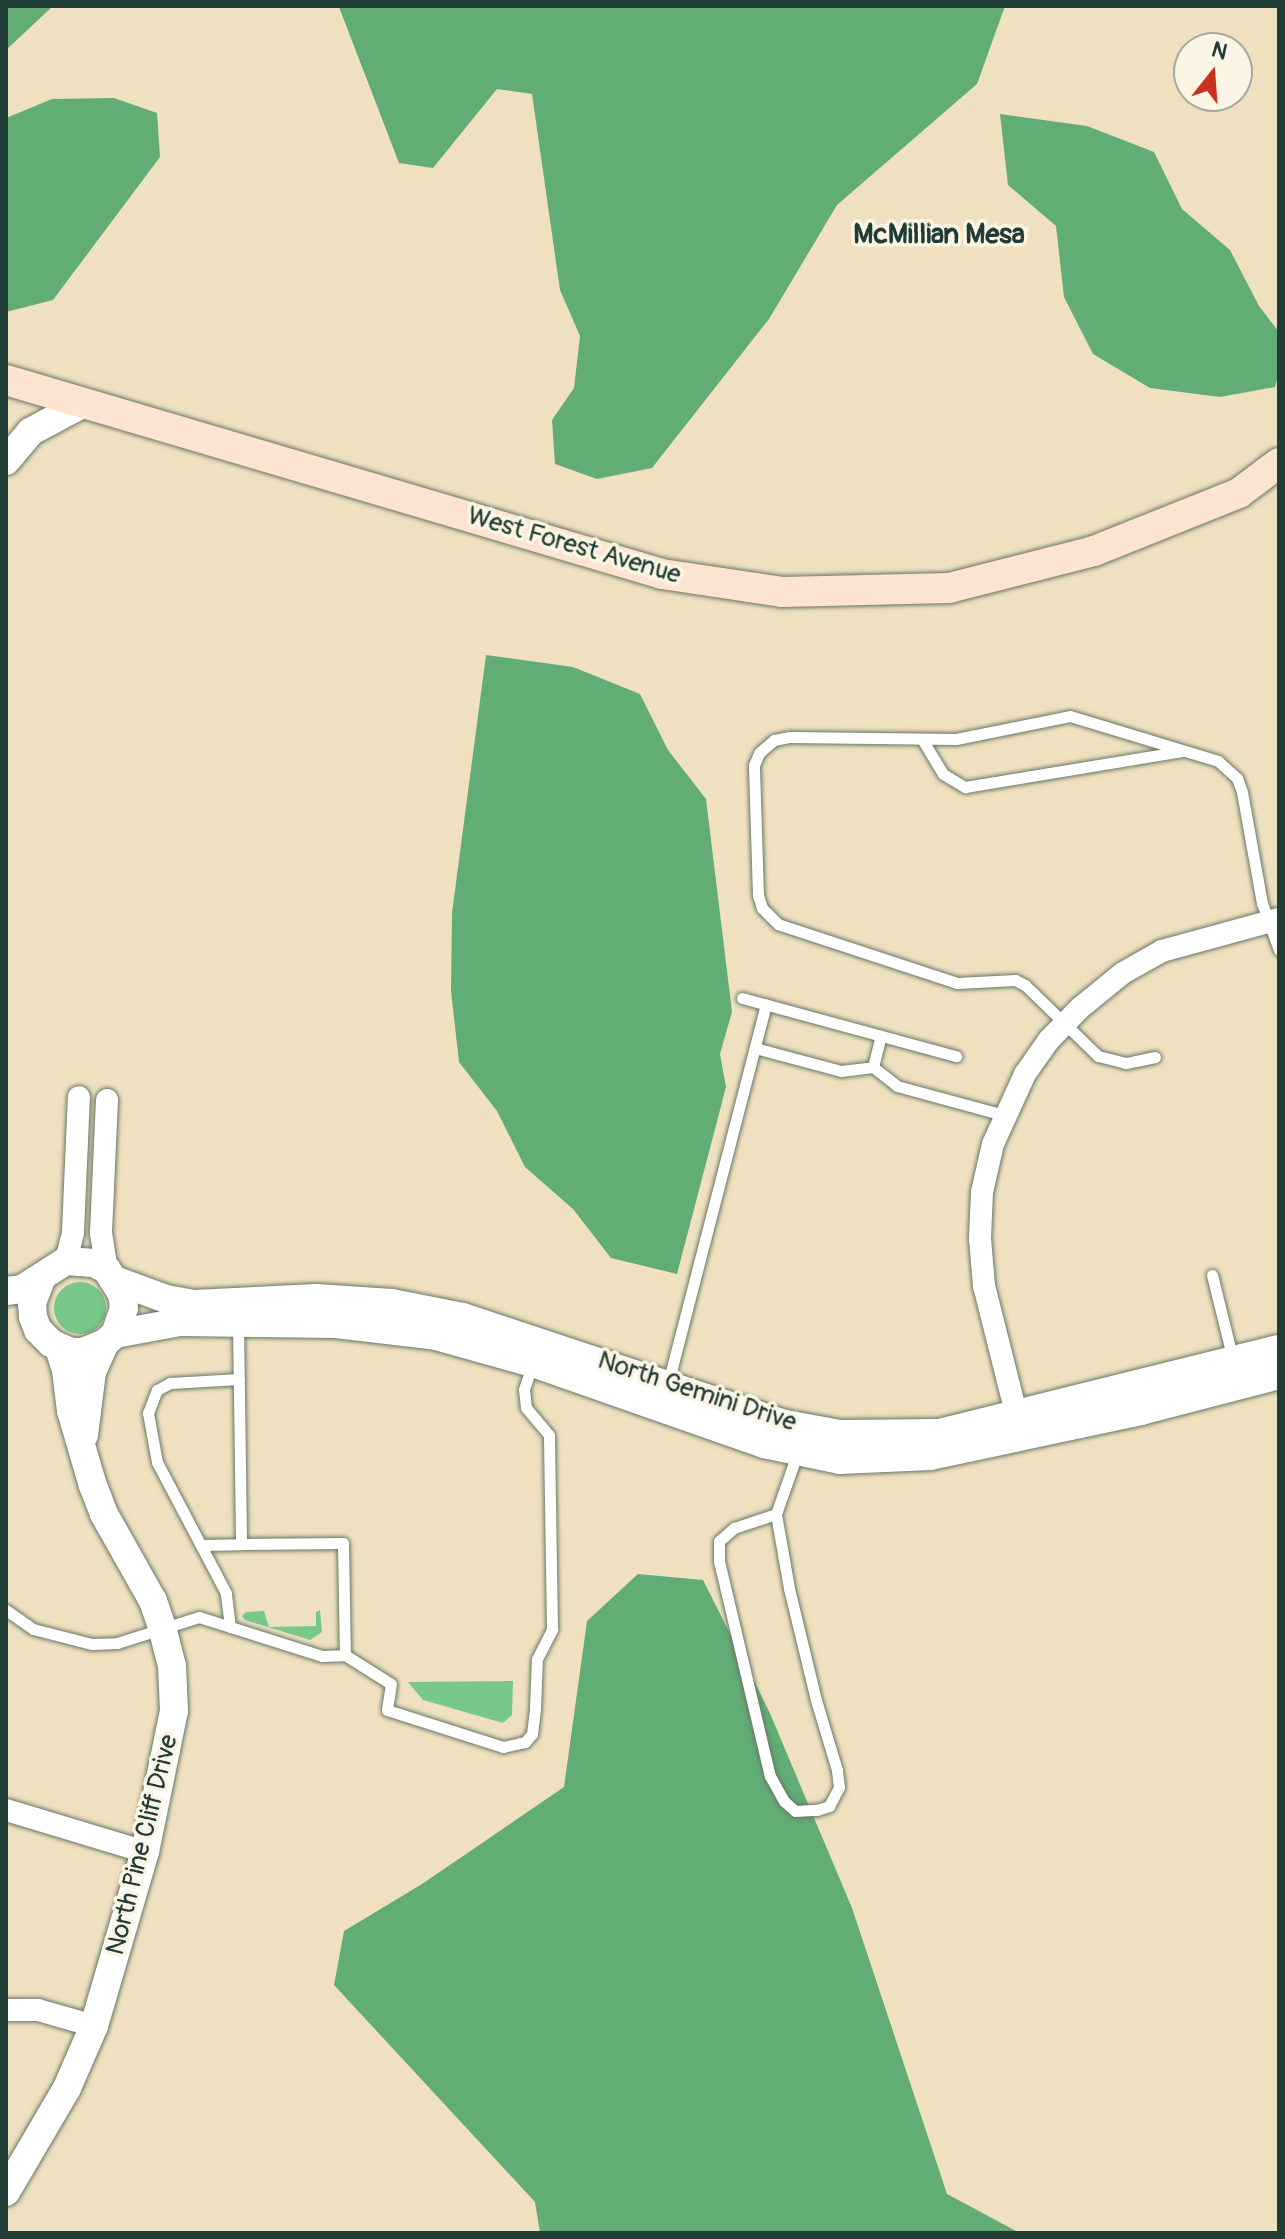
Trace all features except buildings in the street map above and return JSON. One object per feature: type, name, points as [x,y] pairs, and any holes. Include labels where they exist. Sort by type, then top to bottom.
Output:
[{"type":"main road","name":"West Forest Avenue","points":[[6,380],[662,574],[782,592],[949,588],[1094,551],[1239,493],[1279,463]]},
{"type":"street","points":[[6,461],[30,432],[84,403]]},
{"type":"street","points":[[1019,1427],[984,1286],[980,1238],[982,1192],[1004,1115],[1025,1074],[1064,1024],[1123,973],[1162,951],[1216,933],[1275,921]]},
{"type":"street","points":[[6,1291],[22,1289],[66,1261],[73,1232],[79,1097]]},
{"type":"street","points":[[107,1100],[101,1233],[124,1308],[110,1339]]},
{"type":"street","name":"North Gemini Drive","points":[[66,1261],[80,1260],[166,1299],[195,1304],[316,1298],[428,1310],[491,1325],[785,1424],[840,1434],[939,1433],[1019,1427],[1279,1375]]},
{"type":"street","points":[[42,1277],[32,1303],[49,1339]]},
{"type":"street","name":"North Gemini Drive","points":[[6,1315],[49,1339],[83,1352],[110,1339],[180,1322],[373,1327],[436,1336],[533,1363],[797,1454],[875,1461],[930,1456],[1233,1360],[1279,1349]]},
{"type":"street","name":"North Pine Cliff Drive","points":[[6,2192],[67,2088],[94,2026],[145,1852],[174,1711],[172,1666],[162,1627],[153,1601],[104,1514],[71,1411],[66,1370],[49,1339]]},
{"type":"street","name":"North Pine Cliff Drive","points":[[82,1444],[92,1372],[110,1339]]},
{"type":"street","points":[[6,1810],[145,1852]]},
{"type":"street","points":[[6,2010],[38,2010],[94,2026]]},
{"type":"lane","points":[[1155,1057],[1126,1063],[1098,1056],[1025,985],[1015,980],[957,983],[778,924],[762,908],[754,765],[766,745],[790,737],[956,739],[1070,716],[1218,761],[1237,778],[1262,903],[1275,921],[1279,950]]},
{"type":"lane","points":[[922,739],[943,774],[965,787],[1184,751]]},
{"type":"lane","points":[[742,998],[956,1056]]},
{"type":"lane","points":[[667,1385],[766,1004]]},
{"type":"lane","points":[[873,1067],[881,1036]]},
{"type":"lane","points":[[755,1048],[841,1071],[873,1067],[897,1086],[1004,1115]]},
{"type":"lane","points":[[1212,1275],[1233,1360]]},
{"type":"lane","points":[[238,1323],[241,1544]]},
{"type":"lane","points":[[6,1610],[33,1629],[92,1644],[117,1643],[199,1617],[322,1656],[345,1655],[391,1684],[387,1710],[503,1747],[525,1742],[532,1734],[537,1659],[552,1629],[549,1435],[526,1408],[524,1389],[533,1363]]},
{"type":"lane","points":[[230,1627],[226,1593],[157,1462],[148,1413],[157,1390],[170,1383],[239,1379]]},
{"type":"lane","points":[[776,1514],[734,1528],[719,1541],[719,1561],[770,1776],[776,1791],[795,1811],[817,1810],[829,1806],[839,1787],[837,1770],[809,1672],[776,1514],[797,1454]]},
{"type":"lane","points":[[202,1545],[343,1543],[345,1655]]},
{"type":"green space","points":[[6,6],[53,6],[6,50]]},
{"type":"green space","points":[[1005,6],[977,84],[837,205],[769,319],[652,468],[597,479],[555,464],[552,420],[574,388],[580,336],[560,290],[532,94],[497,89],[433,168],[399,163],[339,7]]},
{"type":"green space","points":[[114,98],[157,113],[160,157],[53,300],[6,312],[6,118],[52,99]]},
{"type":"green space","points":[[1000,114],[1087,126],[1154,152],[1182,209],[1230,250],[1259,306],[1279,332],[1279,374],[1275,387],[1220,397],[1150,388],[1093,354],[1064,297],[1056,226],[1008,185]]},
{"type":"green space","points":[[486,655],[573,667],[640,694],[668,750],[706,799],[732,1012],[720,1054],[726,1087],[677,1274],[611,1258],[573,1209],[525,1167],[497,1111],[459,1062],[451,991],[452,913]]},
{"type":"green space","points":[[80,1282],[99,1289],[106,1308],[99,1327],[80,1334],[61,1327],[54,1308],[61,1289]]},
{"type":"green space","points":[[638,1574],[703,1580],[769,1711],[852,1908],[947,2194],[1020,2233],[540,2233],[535,2202],[334,1985],[344,1931],[422,1884],[564,1787],[587,1621]]},
{"type":"green space","points":[[320,1610],[322,1632],[310,1640],[245,1620],[242,1616],[246,1612],[264,1611],[269,1627],[316,1626],[316,1612]]},
{"type":"green space","points":[[513,1681],[512,1715],[503,1723],[423,1700],[408,1682]]},
{"type":"district","name":"McMillian Mesa","points":[[939,235]]}]
